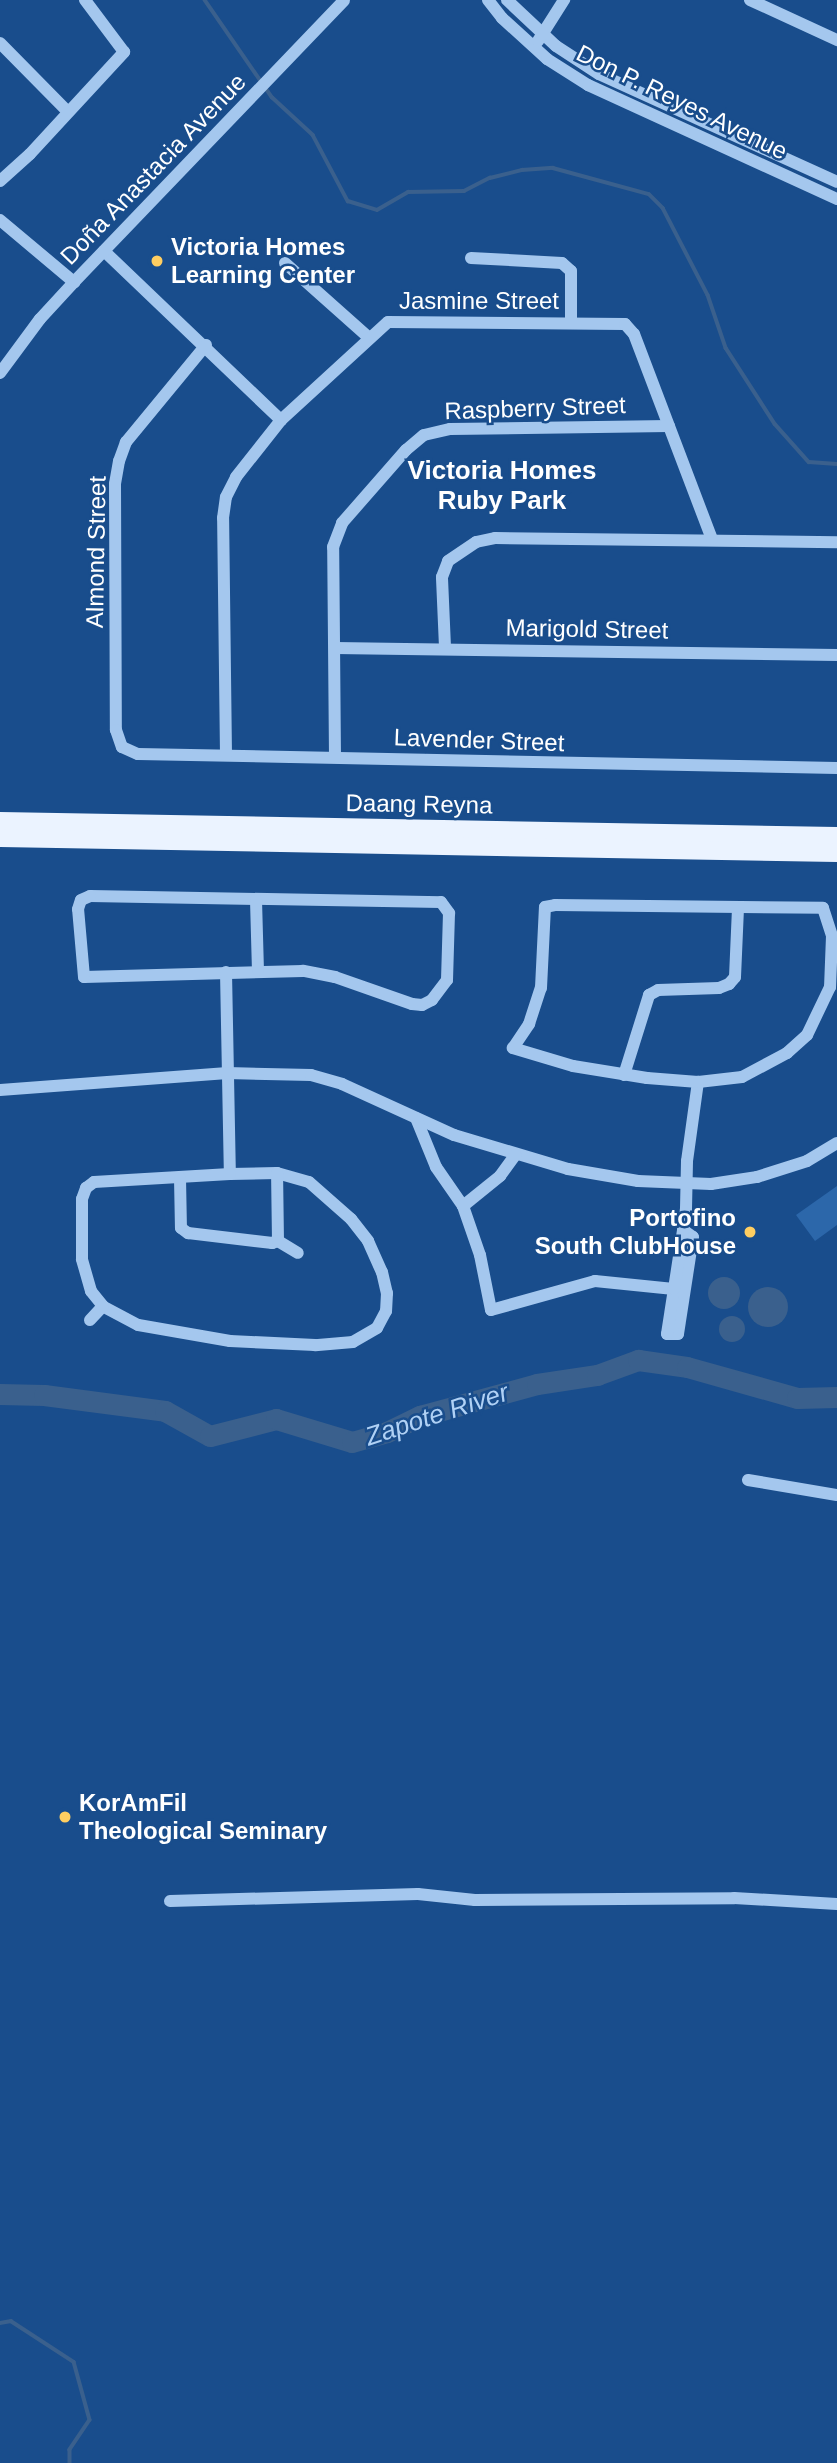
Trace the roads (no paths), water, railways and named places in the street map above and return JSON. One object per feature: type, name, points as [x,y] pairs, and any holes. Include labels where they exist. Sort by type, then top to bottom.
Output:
[{"type":"main road","name":"Daang Reyna","points":[[0,821],[837,836]]},
{"type":"main road","name":"Daang Reyna","points":[[0,838],[837,853]]},
{"type":"street","points":[[0,181],[30,154],[124,52],[85,0]]},
{"type":"street","name":"Doña Anastacia Avenue","points":[[0,373],[40,319],[74,282],[344,0]]},
{"type":"street","name":"Don P. Reyes Avenue","points":[[488,0],[502,18],[534,47],[588,85],[837,199]]},
{"type":"street","name":"Don P. Reyes Avenue","points":[[507,0],[542,34],[599,74],[837,182]]},
{"type":"street","points":[[534,47],[564,0]]},
{"type":"street","points":[[750,0],[769,4],[837,40]]},
{"type":"street","points":[[0,43],[67,111]]},
{"type":"street","points":[[0,220],[74,282]]},
{"type":"street","points":[[104,251],[206,345],[281,420]]},
{"type":"street","points":[[471,258],[562,263],[570,271],[571,322]]},
{"type":"street","points":[[285,263],[369,337]]},
{"type":"street","name":"Jasmine Street","points":[[226,755],[223,518],[226,497],[236,477],[281,420],[388,322],[625,324],[634,334],[712,539]]},
{"type":"street","name":"Almond Street","points":[[122,747],[117,739],[116,716],[115,484],[119,461],[133,432],[206,345]]},
{"type":"street","name":"Raspberry Street","points":[[335,757],[333,547],[336,534],[342,523],[415,441],[424,435],[450,429],[668,426]]},
{"type":"street","points":[[445,648],[442,576],[448,561],[475,542],[495,538],[837,542]]},
{"type":"street","name":"Marigold Street","points":[[335,648],[837,655]]},
{"type":"street","name":"Lavender Street","points":[[122,747],[138,754],[837,768]]},
{"type":"street","points":[[90,896],[441,902],[449,913],[447,980],[432,1000],[422,1005],[412,1004],[335,977],[303,971],[258,970],[84,977],[78,909],[81,900],[90,896]]},
{"type":"street","points":[[256,900],[258,970]]},
{"type":"street","points":[[545,907],[823,908],[832,936],[830,987],[807,1035],[787,1053],[742,1077],[698,1082],[624,1075],[573,1066],[513,1048],[529,1024],[541,988],[545,907]]},
{"type":"street","points":[[624,1075],[649,995],[658,990],[719,988],[729,984],[735,977],[738,909]]},
{"type":"street","points":[[226,972],[230,1174]]},
{"type":"street","points":[[0,1090],[227,1073],[311,1075],[342,1084],[454,1135],[515,1155],[610,1178],[688,1184],[730,1182],[785,1170],[837,1143]]},
{"type":"street","points":[[683,1230],[693,1237],[689,1265],[678,1334],[667,1334],[683,1230],[688,1184],[687,1161],[698,1082]]},
{"type":"street","points":[[416,1118],[436,1167],[463,1206],[480,1255],[491,1310],[596,1281],[674,1289]]},
{"type":"street","points":[[463,1206],[500,1176],[515,1155]]},
{"type":"street","points":[[277,1173],[278,1241]]},
{"type":"street","points":[[277,1173],[309,1182],[351,1219],[368,1241],[382,1272],[387,1293],[386,1311],[377,1328],[353,1342],[315,1345],[230,1340],[138,1325],[103,1306],[91,1291],[82,1259],[82,1199],[86,1188],[94,1182],[230,1174],[277,1173]]},
{"type":"street","points":[[180,1178],[181,1228],[188,1233],[262,1244],[278,1241],[298,1253]]},
{"type":"street","points":[[90,1320],[103,1306]]},
{"type":"street","points":[[747,1480],[837,1495]]},
{"type":"street","points":[[170,1901],[418,1894],[475,1900],[734,1898],[837,1904]]},
{"type":"waterway","points":[[205,0],[272,97],[313,135],[348,201],[377,210],[408,192],[464,191],[490,178],[522,170],[553,168],[649,194],[663,208],[708,295],[726,348],[775,424],[809,462],[837,464]]},
{"type":"waterway","name":"Zapote River","points":[[0,1394],[44,1395],[165,1411],[210,1436],[276,1419],[352,1442],[387,1432],[420,1416],[537,1384],[597,1375],[638,1360],[687,1367],[797,1398],[837,1397]]},
{"type":"waterway","points":[[0,2323],[11,2321],[74,2362],[90,2420],[70,2450],[70,2463]]},
{"type":"place","name":"Victoria Homes Learning Center","points":[[157,261]]},
{"type":"place","name":"Portofino South ClubHouse","points":[[750,1232]]},
{"type":"place","name":"KorAmFil Theological Seminary","points":[[65,1817]]},
{"type":"district","name":"Victoria Homes Ruby Park","points":[[502,486]]}]
